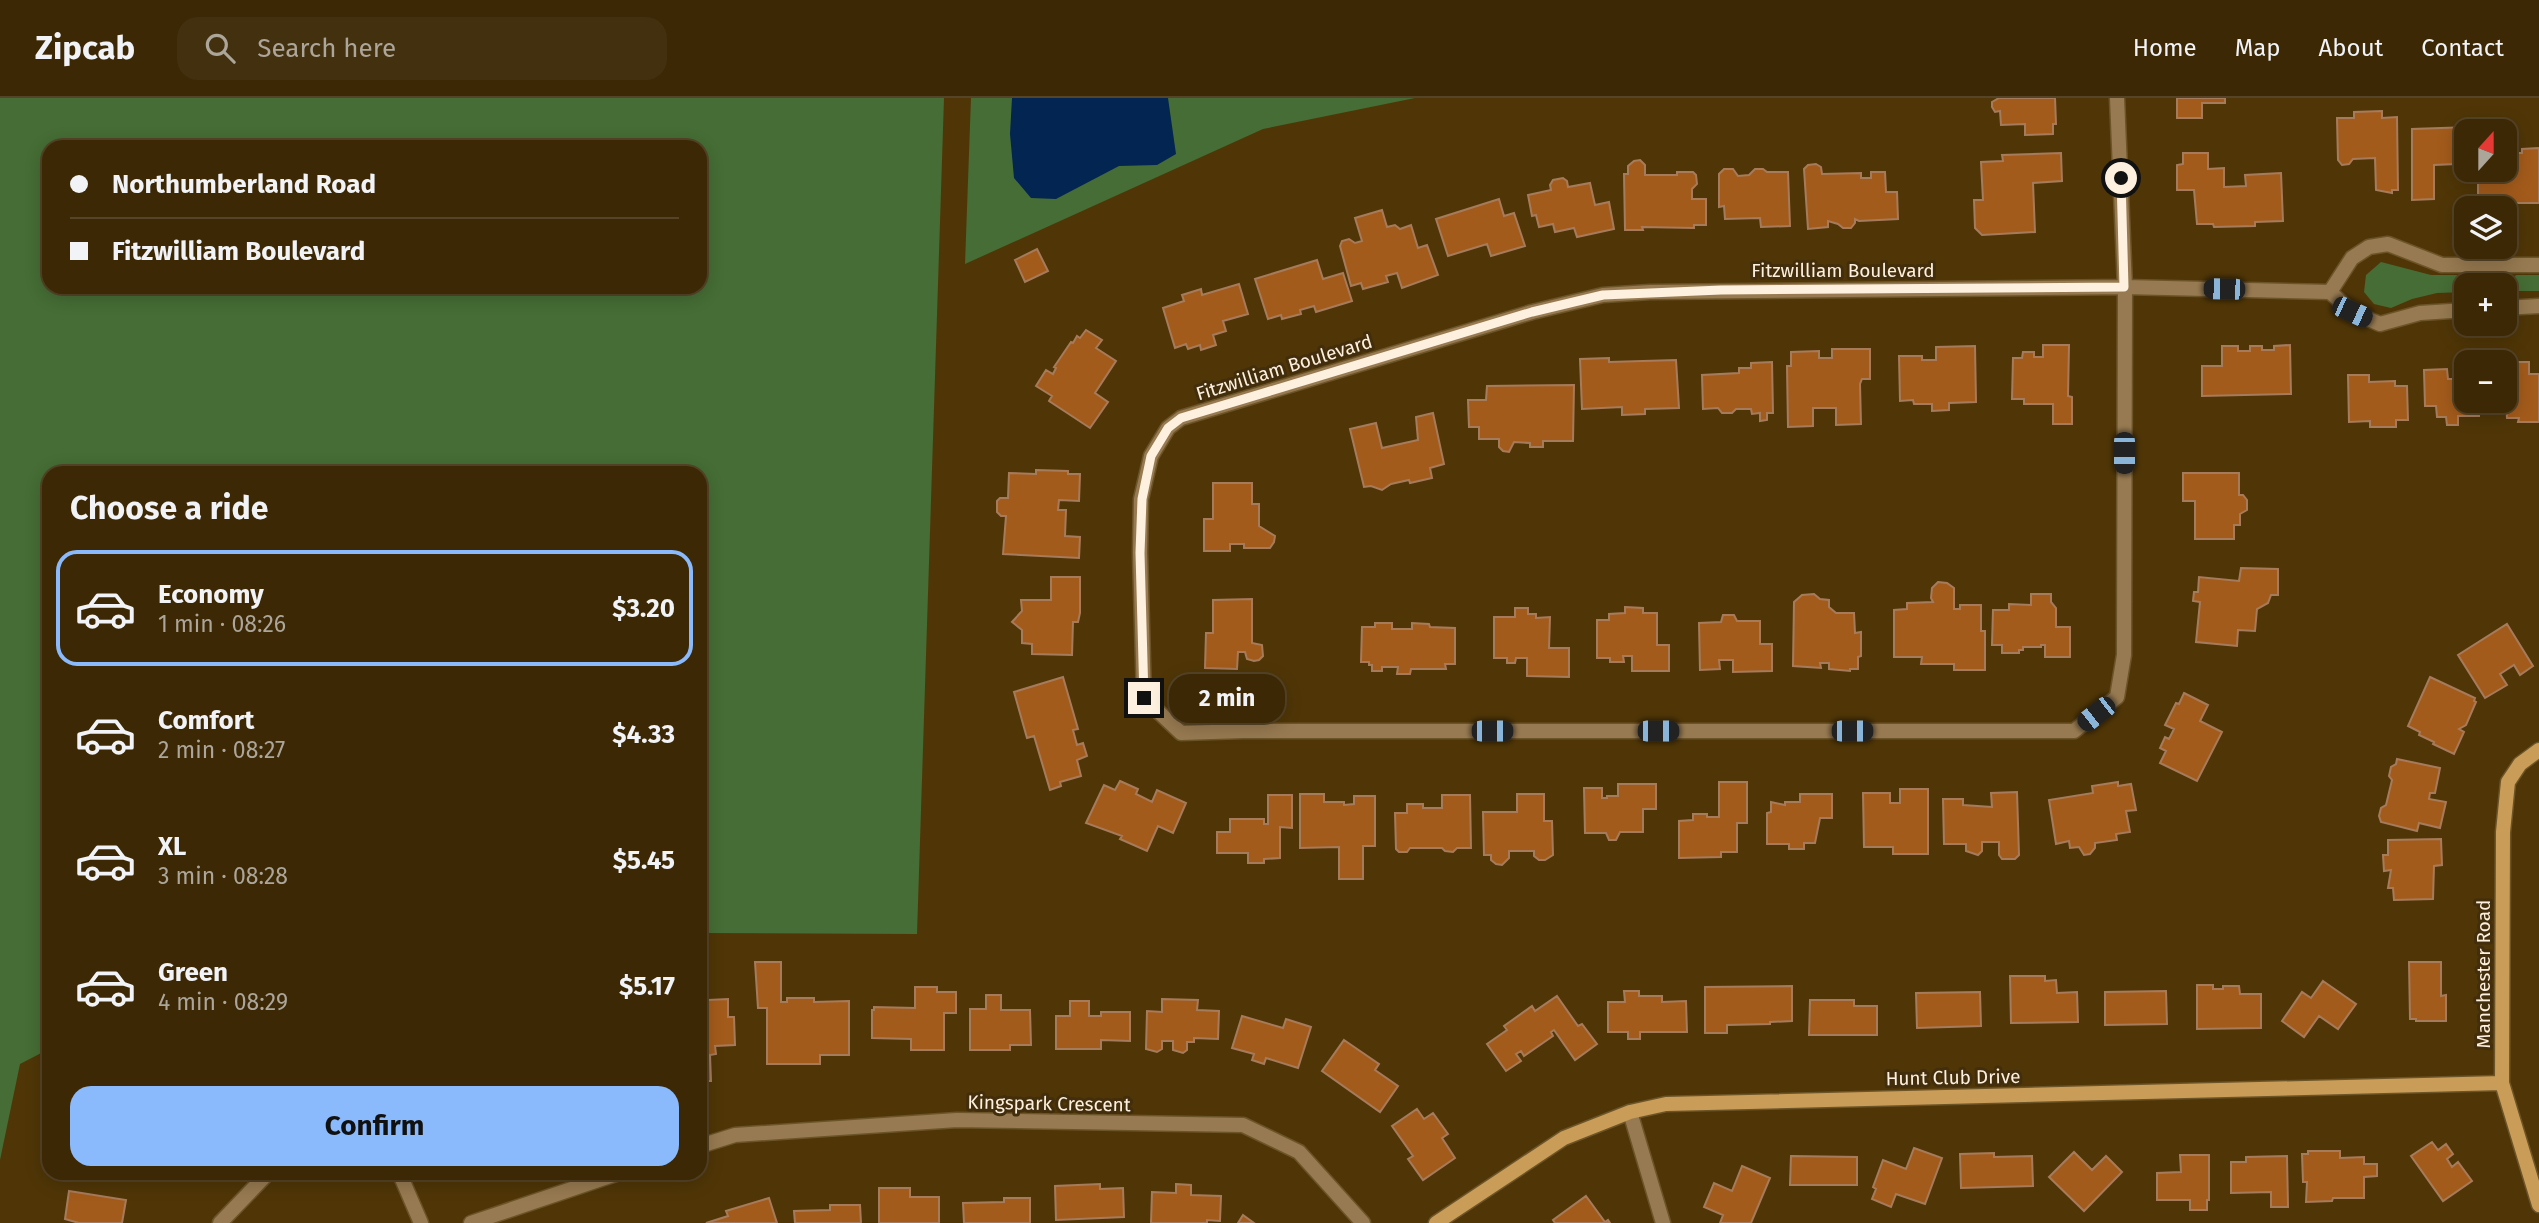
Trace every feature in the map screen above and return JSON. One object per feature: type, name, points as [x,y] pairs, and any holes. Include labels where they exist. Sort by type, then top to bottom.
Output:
[{"type":"street","points":[[2117,98],[2124,287]]},
{"type":"street","points":[[2454,311],[2420,313],[2380,324],[2352,312],[2330,292],[2352,257],[2369,247],[2388,244],[2442,265],[2539,265]]},
{"type":"street","name":"Fitzwilliam Boulevard","points":[[2124,287],[2124,655],[2117,697],[2074,731],[1243,730],[1181,733],[1144,698],[1140,553],[1142,499],[1151,456],[1168,428],[1181,418],[1532,312],[1603,295],[1721,290],[2124,287],[2330,292]]},
{"type":"street","points":[[2517,307],[2539,306]]},
{"type":"street","name":"Manchester Road","points":[[2539,750],[2520,764],[2508,782],[2503,832],[2502,1083],[2539,1205]]},
{"type":"street","name":"Hunt Club Drive","points":[[1436,1223],[1564,1138],[1630,1112],[1665,1104],[2502,1083]]},
{"type":"street","points":[[1630,1112],[1663,1223]]},
{"type":"street","name":"Kingspark Crescent","points":[[707,1144],[735,1135],[957,1120],[1243,1125],[1299,1152],[1363,1223]]},
{"type":"street","points":[[220,1223],[261,1180]]},
{"type":"street","points":[[402,1180],[421,1223]]},
{"type":"street","points":[[471,1223],[598,1180]]},
{"type":"green space","points":[[0,98],[944,98],[917,934],[707,933],[707,466],[42,466],[42,1053],[20,1064],[0,1160]]},
{"type":"green space","points":[[971,98],[1415,98],[1263,129],[965,264]]},
{"type":"green space","points":[[2381,262],[2431,275],[2454,275],[2454,292],[2412,299],[2391,308],[2374,304],[2364,292],[2366,275]]},
{"type":"green space","points":[[2517,275],[2539,275],[2539,291],[2518,291]]},
{"type":"water","points":[[1012,98],[1168,98],[1176,154],[1157,165],[1119,166],[1056,199],[1031,198],[1014,178],[1010,134]]},
{"type":"building","points":[[1999,98],[2055,98],[2056,124],[2053,124],[2053,134],[2025,135],[2025,124],[2001,125],[2000,111],[1995,112],[1992,107],[1992,102]]},
{"type":"building","points":[[2177,98],[2225,98],[2225,103],[2202,103],[2202,118],[2177,118]]},
{"type":"building","points":[[2382,111],[2382,118],[2397,117],[2398,190],[2392,190],[2392,193],[2376,190],[2375,158],[2353,159],[2349,164],[2342,165],[2338,160],[2337,118],[2354,118],[2354,112]]},
{"type":"building","points":[[2454,128],[2454,164],[2434,165],[2434,199],[2412,200],[2412,129]]},
{"type":"building","points":[[2539,148],[2539,203],[2517,203],[2517,196],[2478,196],[2478,182],[2517,182],[2517,153],[2522,153],[2522,149]]},
{"type":"building","points":[[2061,153],[2062,181],[2033,183],[2035,232],[1982,235],[1975,228],[1974,200],[1983,200],[1981,162],[2003,161],[2002,155]]},
{"type":"building","points":[[2183,153],[2208,153],[2208,169],[2224,168],[2224,187],[2246,186],[2245,175],[2281,173],[2283,221],[2255,222],[2255,226],[2214,227],[2213,224],[2197,224],[2194,190],[2177,190],[2177,165],[2183,164]]},
{"type":"building","points":[[1640,160],[1645,165],[1645,175],[1693,172],[1697,184],[1692,189],[1692,199],[1706,199],[1706,225],[1694,225],[1694,228],[1642,227],[1643,230],[1625,230],[1624,174],[1628,174],[1628,166]]},
{"type":"building","points":[[1816,164],[1821,167],[1822,174],[1861,173],[1861,178],[1871,178],[1871,172],[1885,172],[1886,192],[1897,192],[1898,219],[1855,219],[1851,228],[1843,228],[1828,221],[1828,227],[1808,229],[1804,169],[1808,165]]},
{"type":"building","points":[[1724,169],[1733,169],[1738,176],[1749,175],[1755,169],[1788,172],[1790,226],[1761,227],[1760,218],[1725,219],[1724,206],[1719,207],[1719,174]]},
{"type":"building","points":[[1563,178],[1568,187],[1590,183],[1595,205],[1609,202],[1614,229],[1577,237],[1574,228],[1555,232],[1553,224],[1539,227],[1536,215],[1532,216],[1528,195],[1551,190],[1553,180]]},
{"type":"building","points":[[1499,199],[1504,216],[1514,213],[1525,246],[1491,256],[1487,244],[1448,256],[1436,219]]},
{"type":"building","points":[[1382,210],[1387,227],[1395,225],[1400,229],[1411,225],[1418,248],[1427,245],[1438,275],[1402,288],[1397,273],[1386,276],[1388,282],[1363,289],[1361,283],[1351,286],[1340,246],[1342,241],[1362,241],[1355,218]]},
{"type":"building","points":[[1037,249],[1048,271],[1025,282],[1015,260]]},
{"type":"building","points":[[1317,260],[1323,279],[1343,273],[1352,301],[1316,312],[1314,306],[1300,310],[1301,314],[1268,319],[1255,279]]},
{"type":"building","points":[[1239,284],[1248,314],[1223,321],[1226,331],[1213,335],[1216,345],[1201,350],[1200,345],[1188,349],[1186,344],[1175,348],[1163,308],[1184,301],[1182,295],[1201,289],[1202,295]]},
{"type":"building","points":[[1086,330],[1102,340],[1096,348],[1116,361],[1095,393],[1108,402],[1090,428],[1049,401],[1052,396],[1036,386],[1046,370],[1053,374],[1056,368],[1054,367],[1071,342],[1073,343],[1077,336],[1080,338]]},
{"type":"building","points":[[2043,345],[2069,345],[2068,396],[2072,397],[2072,424],[2053,424],[2053,404],[2024,404],[2024,399],[2012,399],[2013,358],[2022,358],[2023,352],[2034,352],[2034,357],[2043,357]]},
{"type":"building","points":[[2290,345],[2291,394],[2202,396],[2202,366],[2222,366],[2222,346],[2238,346],[2238,351],[2250,351],[2250,346],[2274,350],[2274,346]]},
{"type":"building","points":[[1975,346],[1976,402],[1949,403],[1949,410],[1932,411],[1932,404],[1914,404],[1913,400],[1900,401],[1899,356],[1922,356],[1922,360],[1936,360],[1936,347]]},
{"type":"building","points":[[1832,349],[1870,349],[1870,379],[1862,379],[1860,384],[1861,424],[1836,425],[1836,408],[1813,408],[1813,426],[1788,427],[1787,366],[1791,366],[1791,352],[1819,351],[1819,358],[1832,358]]},
{"type":"building","points":[[1609,358],[1609,362],[1676,360],[1679,408],[1645,409],[1645,414],[1622,415],[1622,407],[1582,409],[1580,359]]},
{"type":"building","points":[[1772,362],[1773,413],[1767,413],[1767,420],[1760,421],[1760,413],[1752,414],[1751,409],[1722,413],[1718,408],[1703,409],[1702,375],[1739,373],[1739,368],[1751,368],[1751,363]]},
{"type":"building","points":[[2517,362],[2529,362],[2529,374],[2539,374],[2539,422],[2518,422],[2519,418],[2507,418],[2507,413],[2517,413]]},
{"type":"building","points":[[2447,369],[2448,379],[2454,379],[2454,413],[2479,413],[2479,416],[2458,416],[2458,425],[2447,425],[2446,417],[2437,417],[2436,406],[2425,406],[2424,370]]},
{"type":"building","points":[[2348,375],[2369,375],[2369,382],[2395,381],[2395,386],[2407,386],[2408,420],[2396,420],[2396,427],[2370,427],[2370,421],[2349,422]]},
{"type":"building","points":[[1574,385],[1573,441],[1543,441],[1543,447],[1530,447],[1530,443],[1514,442],[1509,452],[1499,447],[1499,439],[1479,439],[1479,427],[1469,427],[1468,400],[1486,400],[1487,386]]},
{"type":"building","points":[[1433,413],[1444,464],[1430,468],[1432,478],[1391,484],[1382,490],[1371,486],[1364,487],[1350,429],[1376,423],[1382,448],[1418,440],[1416,417]]},
{"type":"building","points":[[1036,470],[1080,474],[1079,501],[1059,500],[1058,510],[1066,510],[1065,536],[1080,537],[1079,558],[1003,554],[1006,516],[997,512],[997,501],[1000,498],[1008,498],[1009,473],[1036,474]]},
{"type":"building","points":[[2183,473],[2239,473],[2239,495],[2243,495],[2247,500],[2247,510],[2240,514],[2240,525],[2234,525],[2234,539],[2195,539],[2195,501],[2183,501]]},
{"type":"building","points":[[1213,483],[1252,483],[1252,504],[1259,504],[1259,526],[1275,536],[1270,548],[1244,548],[1244,544],[1230,544],[1230,551],[1204,551],[1204,519],[1213,519]]},
{"type":"building","points":[[2241,568],[2278,569],[2278,595],[2271,595],[2268,603],[2257,609],[2255,631],[2238,630],[2237,646],[2196,642],[2200,602],[2193,601],[2194,592],[2198,592],[2199,577],[2239,581]]},
{"type":"building","points":[[1051,577],[1080,577],[1080,613],[1078,622],[1073,622],[1072,655],[1032,654],[1032,644],[1022,643],[1022,630],[1012,622],[1022,611],[1021,600],[1051,600]]},
{"type":"building","points":[[1938,582],[1947,583],[1954,588],[1954,609],[1960,609],[1960,605],[1981,605],[1981,631],[1985,631],[1985,670],[1954,670],[1954,664],[1921,664],[1922,657],[1894,657],[1894,610],[1907,609],[1907,603],[1933,602],[1932,588]]},
{"type":"building","points":[[1814,594],[1820,599],[1829,600],[1829,607],[1836,613],[1854,613],[1855,633],[1861,632],[1858,669],[1829,669],[1829,663],[1820,663],[1821,668],[1793,666],[1794,602],[1802,595]]},
{"type":"building","points":[[2031,594],[2051,594],[2051,602],[2056,608],[2056,627],[2070,627],[2070,657],[2045,657],[2045,645],[2023,647],[2019,653],[2002,653],[2002,645],[1992,645],[1993,610],[2009,610],[2009,604],[2031,605]]},
{"type":"building","points":[[1252,599],[1252,643],[1262,645],[1263,656],[1254,661],[1247,659],[1245,652],[1238,652],[1237,669],[1205,668],[1206,633],[1213,633],[1213,600]]},
{"type":"building","points":[[1625,607],[1643,608],[1643,613],[1657,613],[1657,645],[1669,645],[1669,671],[1632,671],[1632,656],[1623,656],[1624,662],[1597,658],[1597,620],[1609,620],[1609,614],[1625,613]]},
{"type":"building","points":[[1515,608],[1528,608],[1528,614],[1536,614],[1536,618],[1550,617],[1549,648],[1569,648],[1569,677],[1527,676],[1527,658],[1516,658],[1515,663],[1507,663],[1507,658],[1494,658],[1494,617],[1515,617]]},
{"type":"building","points":[[1723,615],[1734,615],[1737,621],[1760,621],[1760,644],[1772,644],[1772,671],[1733,672],[1733,660],[1719,660],[1720,669],[1700,670],[1699,623],[1721,622]]},
{"type":"building","points":[[1375,623],[1392,623],[1392,629],[1412,629],[1412,623],[1455,628],[1455,664],[1445,664],[1446,669],[1411,669],[1410,674],[1397,674],[1398,667],[1382,667],[1382,671],[1372,671],[1369,662],[1361,662],[1362,627],[1375,627]]},
{"type":"building","points":[[2507,624],[2533,666],[2520,675],[2514,665],[2500,674],[2507,685],[2485,698],[2458,655]]},
{"type":"building","points":[[1063,677],[1078,729],[1073,730],[1077,745],[1083,743],[1087,756],[1077,760],[1081,776],[1060,782],[1061,786],[1050,790],[1034,736],[1027,738],[1014,692]]},
{"type":"building","points":[[2430,677],[2475,698],[2476,702],[2466,725],[2459,729],[2464,732],[2454,754],[2433,744],[2434,742],[2408,726]]},
{"type":"building","points":[[2184,693],[2208,705],[2200,721],[2222,732],[2197,781],[2160,763],[2166,751],[2160,748],[2165,737],[2169,739],[2174,729],[2165,725]]},
{"type":"building","points":[[2397,759],[2440,768],[2435,793],[2430,793],[2429,799],[2446,802],[2440,828],[2419,823],[2417,831],[2381,822],[2381,808],[2386,805],[2392,780],[2389,776],[2391,767],[2396,764]]},
{"type":"building","points":[[1120,781],[1138,789],[1136,794],[1152,802],[1157,790],[1186,803],[1173,833],[1158,826],[1147,851],[1120,839],[1122,836],[1086,823],[1104,785],[1115,790]]},
{"type":"building","points":[[1719,782],[1747,782],[1747,823],[1737,823],[1737,852],[1721,852],[1721,857],[1679,858],[1679,821],[1693,820],[1693,814],[1719,817]]},
{"type":"building","points":[[2118,782],[2118,786],[2131,784],[2136,810],[2126,811],[2130,832],[2116,834],[2117,840],[2095,843],[2090,854],[2084,855],[2079,847],[2070,848],[2069,841],[2056,844],[2049,800],[2093,793],[2092,786]]},
{"type":"building","points":[[1618,784],[1656,784],[1656,809],[1643,809],[1643,832],[1620,832],[1616,840],[1609,840],[1606,833],[1585,833],[1584,788],[1602,788],[1602,798],[1607,798],[1618,796]]},
{"type":"building","points":[[1900,789],[1928,789],[1928,854],[1893,854],[1893,847],[1864,847],[1863,793],[1890,793],[1890,803],[1900,803]]},
{"type":"building","points":[[2017,792],[2019,855],[2015,859],[2002,859],[1999,855],[1999,842],[1982,842],[1982,851],[1978,855],[1966,851],[1966,844],[1944,844],[1943,799],[1963,799],[1963,805],[1992,807],[1991,793]]},
{"type":"building","points":[[1300,794],[1324,794],[1324,802],[1344,802],[1344,805],[1354,804],[1354,796],[1375,796],[1375,846],[1363,846],[1363,879],[1339,879],[1339,847],[1300,848]]},
{"type":"building","points":[[1517,794],[1544,794],[1544,821],[1552,821],[1553,855],[1539,860],[1534,856],[1534,851],[1509,851],[1509,858],[1502,865],[1496,864],[1491,860],[1491,855],[1484,855],[1483,812],[1517,812]]},
{"type":"building","points":[[1800,794],[1832,794],[1832,818],[1820,818],[1815,843],[1804,843],[1804,849],[1789,849],[1789,844],[1767,844],[1767,813],[1771,812],[1771,802],[1785,805],[1785,802],[1800,802]]},
{"type":"building","points":[[1268,795],[1292,795],[1292,828],[1280,827],[1280,858],[1264,859],[1264,863],[1248,863],[1248,853],[1217,853],[1217,832],[1230,832],[1230,819],[1264,819],[1264,824],[1268,824]]},
{"type":"building","points":[[1442,795],[1470,795],[1471,848],[1457,848],[1453,852],[1442,848],[1410,848],[1407,852],[1399,852],[1396,849],[1395,813],[1407,813],[1407,804],[1423,804],[1423,808],[1442,808]]},
{"type":"building","points":[[2441,839],[2442,865],[2434,866],[2433,899],[2394,900],[2393,888],[2388,888],[2391,870],[2384,871],[2383,855],[2388,855],[2388,840]]},
{"type":"building","points":[[755,962],[781,962],[781,1002],[787,1002],[787,998],[814,998],[814,1002],[849,1001],[849,1055],[820,1055],[820,1064],[767,1064],[767,1008],[758,1008]]},
{"type":"building","points":[[2409,962],[2441,962],[2441,996],[2446,995],[2446,1021],[2410,1019]]},
{"type":"building","points":[[2010,976],[2045,976],[2045,981],[2056,980],[2057,993],[2077,992],[2078,1022],[2011,1023]]},
{"type":"building","points":[[2323,981],[2356,1004],[2338,1029],[2319,1016],[2304,1037],[2282,1021],[2302,992],[2311,998]]},
{"type":"building","points":[[2197,985],[2213,985],[2213,989],[2239,986],[2240,994],[2261,994],[2261,1028],[2197,1029]]},
{"type":"building","points":[[1792,986],[1792,1021],[1727,1025],[1727,1033],[1705,1033],[1705,987]]},
{"type":"building","points":[[915,987],[937,987],[937,992],[956,992],[956,1013],[944,1013],[944,1050],[911,1050],[911,1039],[872,1038],[874,1007],[915,1008]]},
{"type":"building","points":[[1624,991],[1639,991],[1639,996],[1662,996],[1662,1002],[1686,1001],[1687,1032],[1640,1032],[1640,1039],[1628,1039],[1628,1032],[1608,1032],[1608,1002],[1625,1002]]},
{"type":"building","points":[[2166,991],[2167,1024],[2105,1025],[2105,992]]},
{"type":"building","points":[[1980,992],[1981,1026],[1917,1028],[1916,993]]},
{"type":"building","points":[[986,995],[1001,995],[1001,1010],[1030,1010],[1031,1045],[1010,1045],[1010,1050],[970,1050],[970,1009],[986,1009]]},
{"type":"building","points":[[1557,996],[1578,1026],[1582,1024],[1597,1044],[1575,1060],[1554,1030],[1551,1032],[1553,1036],[1524,1056],[1521,1051],[1516,1054],[1521,1061],[1506,1071],[1487,1044],[1507,1030],[1504,1026],[1532,1006],[1535,1011]]},
{"type":"building","points":[[707,997],[708,1000],[728,999],[728,1017],[734,1017],[735,1045],[715,1046],[716,1054],[710,1055],[711,1081],[707,1081]]},
{"type":"building","points":[[1162,999],[1198,1000],[1197,1010],[1219,1011],[1218,1039],[1194,1038],[1194,1042],[1187,1042],[1187,1050],[1183,1053],[1173,1050],[1173,1041],[1162,1041],[1162,1049],[1157,1052],[1146,1049],[1147,1011],[1162,1012]]},
{"type":"building","points":[[1810,1000],[1854,1000],[1854,1006],[1877,1006],[1877,1035],[1809,1035]]},
{"type":"building","points":[[1070,1001],[1089,1001],[1089,1016],[1101,1016],[1101,1012],[1130,1012],[1130,1041],[1101,1040],[1101,1049],[1056,1049],[1056,1016],[1070,1016]]},
{"type":"building","points":[[1242,1016],[1283,1028],[1286,1019],[1311,1027],[1298,1068],[1266,1058],[1264,1064],[1252,1060],[1254,1054],[1232,1048]]},
{"type":"building","points":[[1344,1040],[1379,1064],[1375,1070],[1398,1086],[1380,1112],[1322,1071]]},
{"type":"building","points":[[1417,1109],[1424,1119],[1433,1113],[1448,1134],[1442,1138],[1455,1158],[1423,1180],[1408,1159],[1413,1156],[1392,1126]]},
{"type":"building","points":[[2432,1142],[2438,1150],[2446,1144],[2453,1154],[2447,1159],[2452,1167],[2458,1162],[2472,1181],[2443,1201],[2411,1156]]},
{"type":"building","points":[[1914,1148],[1942,1158],[1925,1204],[1896,1194],[1891,1207],[1872,1199],[1876,1189],[1873,1187],[1883,1160],[1906,1169]]},
{"type":"building","points":[[2308,1151],[2340,1151],[2340,1158],[2364,1157],[2364,1164],[2377,1164],[2377,1176],[2364,1177],[2364,1198],[2333,1198],[2332,1201],[2306,1202],[2307,1182],[2303,1182],[2302,1154],[2308,1154]]},
{"type":"building","points":[[2074,1152],[2092,1170],[2106,1156],[2122,1172],[2084,1211],[2049,1177]]},
{"type":"building","points":[[1994,1153],[1994,1157],[2032,1156],[2033,1186],[1961,1188],[1960,1154]]},
{"type":"building","points":[[2180,1155],[2209,1155],[2207,1210],[2190,1210],[2190,1200],[2157,1200],[2157,1173],[2181,1172]]},
{"type":"building","points":[[1791,1156],[1857,1157],[1857,1185],[1790,1185]]},
{"type":"building","points":[[2287,1156],[2288,1207],[2271,1207],[2271,1192],[2231,1193],[2231,1162],[2246,1162],[2246,1157]]},
{"type":"building","points":[[1742,1166],[1770,1178],[1751,1223],[1720,1223],[1723,1215],[1704,1207],[1714,1183],[1732,1191]]},
{"type":"building","points":[[1100,1184],[1100,1189],[1123,1188],[1124,1217],[1056,1220],[1055,1186]]},
{"type":"building","points":[[1176,1184],[1191,1185],[1191,1195],[1221,1196],[1220,1221],[1151,1223],[1152,1192],[1176,1193]]},
{"type":"building","points":[[879,1188],[910,1188],[910,1197],[939,1197],[939,1223],[879,1223]]},
{"type":"building","points":[[69,1191],[126,1200],[122,1223],[79,1223],[65,1219]]},
{"type":"building","points":[[1586,1196],[1605,1222],[1608,1220],[1610,1223],[1555,1223],[1553,1220]]},
{"type":"building","points":[[769,1198],[777,1223],[706,1223],[728,1216],[726,1211]]},
{"type":"building","points":[[1004,1198],[1030,1198],[1030,1223],[964,1223],[963,1203],[1004,1202]]},
{"type":"building","points":[[830,1205],[860,1205],[861,1223],[795,1223],[794,1211],[830,1210]]},
{"type":"building","points":[[1243,1215],[1254,1223],[1238,1223]]},
{"type":"route","points":[[1144,698],[1140,553],[1142,499],[1151,456],[1168,428],[1181,418],[1532,312],[1603,295],[1721,290],[2124,287],[2121,178]]}]
